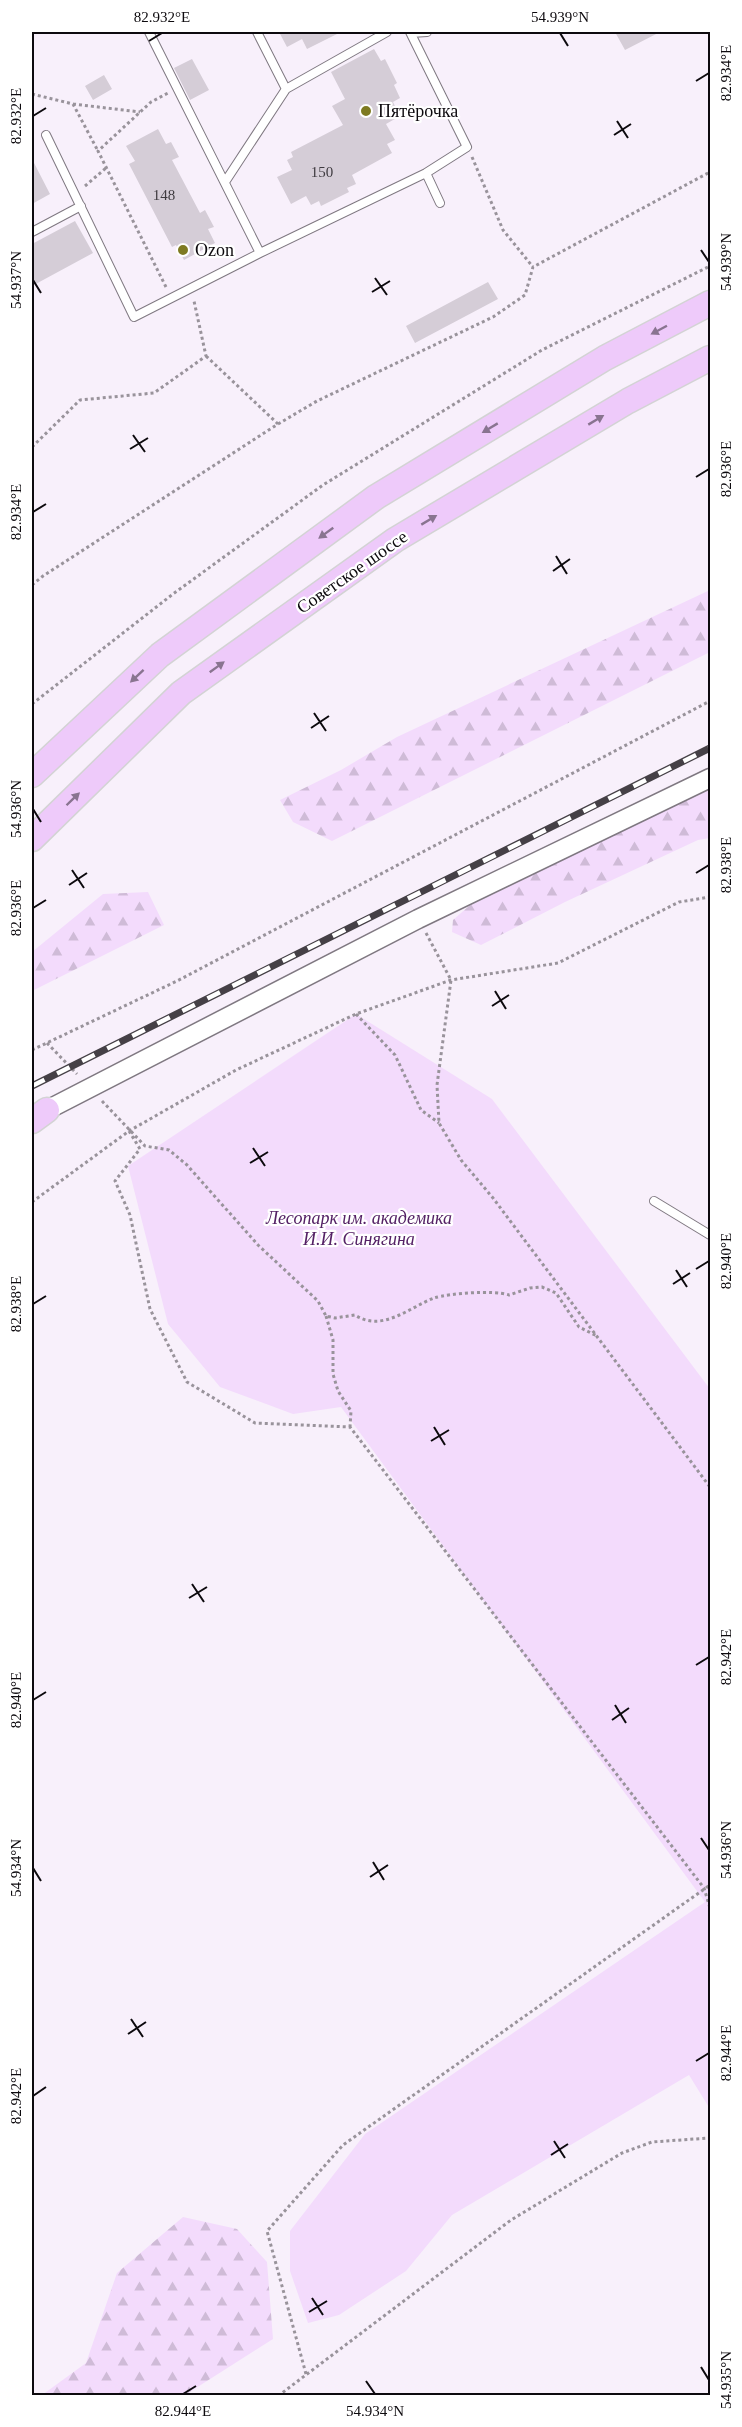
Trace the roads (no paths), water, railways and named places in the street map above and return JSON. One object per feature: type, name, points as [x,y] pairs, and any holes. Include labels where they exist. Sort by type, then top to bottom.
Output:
[{"type":"highway","points":[[32,775],[160,655],[376,497],[605,358],[711,303]]},
{"type":"highway","name":"Советское шоссе","points":[[32,840],[181,693],[375,554],[628,401],[711,358]]},
{"type":"street","points":[[37,1117],[418,919],[711,778]]},
{"type":"lane","points":[[148,32],[260,253]]},
{"type":"lane","points":[[257,32],[286,89]]},
{"type":"lane","points":[[225,182],[286,89],[387,32]]},
{"type":"lane","points":[[46,135],[134,317],[426,173],[468,147],[410,32],[427,32]]},
{"type":"lane","points":[[426,173],[440,203]]},
{"type":"lane","points":[[32,232],[81,206]]},
{"type":"lane","points":[[654,1201],[711,1235]]},
{"type":"railway","points":[[32,1086],[710,748]]},
{"type":"place","name":"Пятёрочка","points":[[366,111]]},
{"type":"place","name":"Ozon","points":[[183,250]]},
{"type":"park label","name":"Лесопарк им. академика И.И. Синягина","points":[[359,1228]]}]
